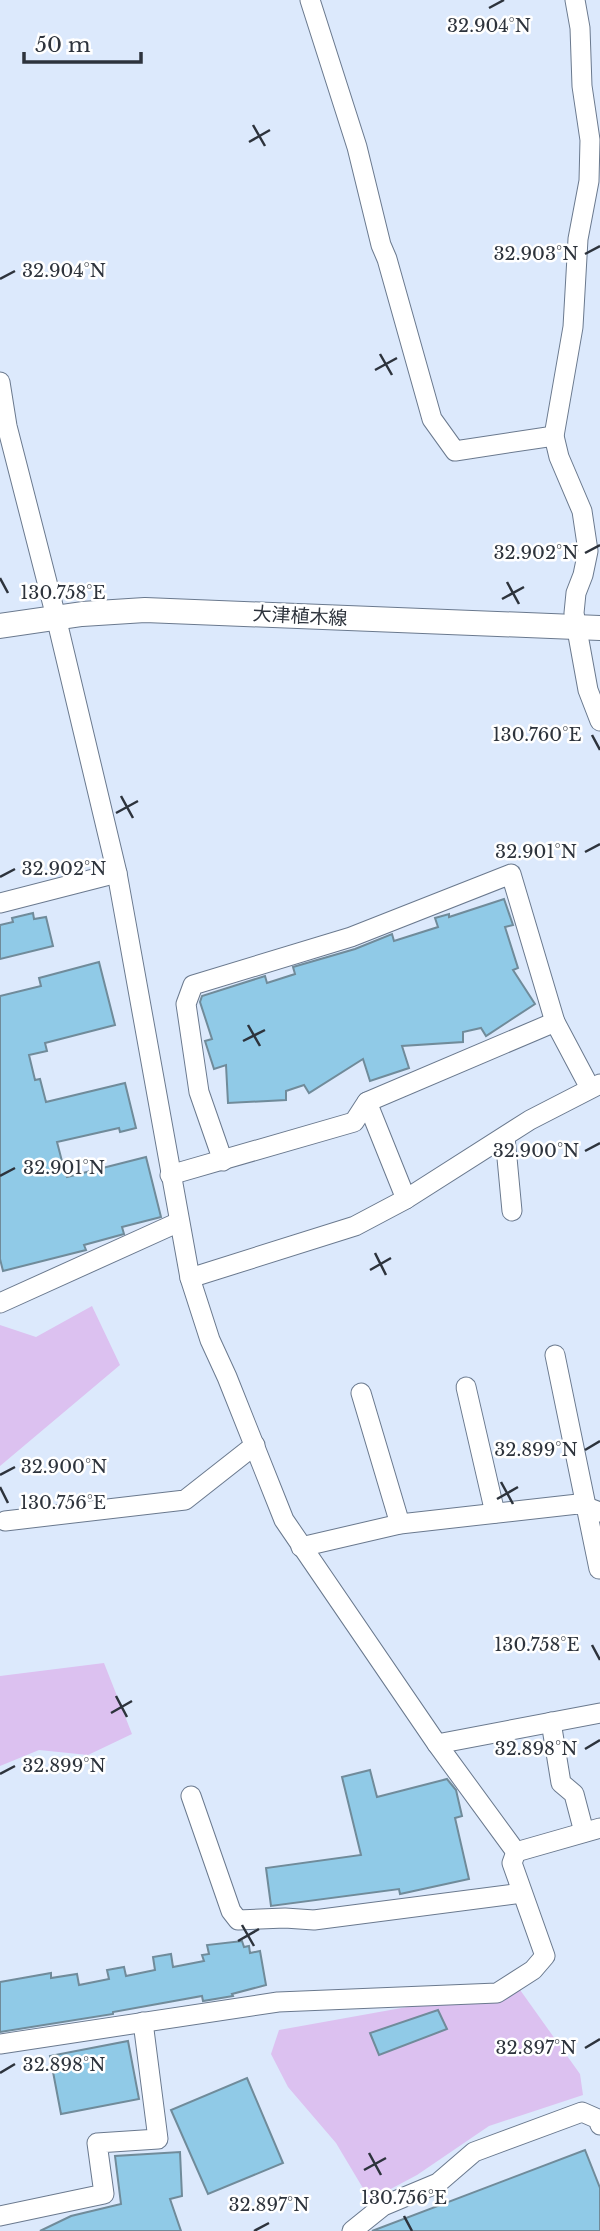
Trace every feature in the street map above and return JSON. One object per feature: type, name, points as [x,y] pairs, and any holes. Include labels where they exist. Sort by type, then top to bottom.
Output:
[{"type":"main road","name":"大津植木線","points":[[0,626],[56,617],[172,611],[588,627]]},
{"type":"street","points":[[310,0],[357,147],[381,245],[387,258],[432,419],[455,452],[554,436]]},
{"type":"street","points":[[575,0],[580,28],[582,86],[590,140],[589,181],[578,239],[573,327],[554,436],[559,457],[582,511],[588,551],[576,593],[574,613],[588,627],[588,690],[600,721]]},
{"type":"street","points":[[0,382],[7,426],[117,873],[190,1278],[210,1340],[284,1520],[437,1744],[516,1852]]},
{"type":"street","points":[[0,902],[117,873]]},
{"type":"street","points":[[190,1278],[355,1226],[406,1199],[530,1120],[595,1086],[555,1022],[511,874],[351,937],[192,985],[186,1004],[199,1092],[223,1161]]},
{"type":"street","points":[[170,1175],[354,1122],[367,1102],[555,1022]]},
{"type":"street","points":[[367,1102],[406,1199]]},
{"type":"street","points":[[505,1137],[512,1211]]},
{"type":"street","points":[[0,1303],[179,1222]]},
{"type":"street","points":[[555,1355],[593,1510],[599,1569]]},
{"type":"street","points":[[466,1387],[495,1513]]},
{"type":"street","points":[[361,1394],[400,1524]]},
{"type":"street","points":[[5,1521],[185,1500],[255,1445]]},
{"type":"street","points":[[301,1547],[400,1524],[578,1504],[593,1510]]},
{"type":"street","points":[[437,1744],[600,1713]]},
{"type":"street","points":[[516,1852],[592,1830],[574,1794],[561,1783],[551,1722]]},
{"type":"street","points":[[191,1796],[231,1911],[238,1920],[314,1920],[522,1893]]},
{"type":"street","points":[[0,2044],[278,2002],[497,1993],[533,1970],[544,1956],[512,1863],[516,1852]]},
{"type":"street","points":[[0,2216],[104,2194],[97,2143],[158,2139],[144,2022]]},
{"type":"street","points":[[352,2231],[383,2206],[438,2183],[474,2152],[582,2112],[598,2119],[600,2125]]},
{"type":"shaded area","points":[[92,1306],[120,1365],[0,1466],[0,1325],[36,1337]]},
{"type":"shaded area","points":[[104,1663],[132,1734],[88,1755],[39,1750],[0,1766],[0,1676]]},
{"type":"shaded area","points":[[518,1987],[580,2074],[583,2095],[489,2126],[417,2175],[370,2200],[336,2143],[288,2087],[271,2054],[279,2030]]},
{"type":"building","points":[[504,899],[513,925],[505,927],[518,968],[513,970],[535,1004],[486,1036],[481,1028],[463,1032],[463,1042],[402,1046],[409,1068],[370,1081],[363,1059],[309,1093],[304,1085],[286,1091],[286,1100],[228,1103],[226,1065],[214,1069],[205,1041],[212,1039],[200,1002],[202,996],[265,976],[267,983],[295,974],[293,967],[355,949],[392,934],[394,941],[438,927],[435,918],[449,914],[449,917]]},
{"type":"building","points":[[33,913],[34,919],[46,917],[53,946],[0,959],[0,925],[13,922],[12,918]]},
{"type":"building","points":[[99,962],[115,1025],[45,1043],[47,1051],[29,1055],[35,1080],[40,1079],[46,1102],[125,1083],[136,1128],[120,1132],[119,1128],[57,1142],[64,1169],[67,1177],[146,1157],[161,1217],[122,1227],[124,1234],[84,1245],[86,1250],[3,1271],[0,1259],[0,996],[41,986],[39,978]]},
{"type":"building","points":[[370,1770],[377,1797],[447,1779],[456,1790],[462,1816],[455,1818],[469,1879],[400,1894],[399,1889],[271,1906],[266,1868],[361,1855],[342,1777]]},
{"type":"building","points":[[242,1941],[244,1947],[249,1946],[250,1953],[260,1951],[266,1985],[232,1994],[233,1996],[203,2001],[202,1996],[113,2014],[0,2032],[0,1982],[51,1973],[51,1978],[77,1974],[79,1985],[109,1979],[107,1970],[124,1967],[126,1976],[155,1970],[153,1957],[171,1954],[173,1967],[204,1961],[202,1955],[209,1954],[207,1945]]},
{"type":"building","points":[[438,2010],[447,2029],[379,2055],[370,2033]]},
{"type":"building","points":[[128,2041],[139,2099],[61,2114],[50,2056]]},
{"type":"building","points":[[247,2078],[283,2163],[208,2194],[171,2110]]},
{"type":"building","points":[[585,2150],[600,2188],[600,2231],[372,2231]]},
{"type":"building","points":[[180,2152],[182,2196],[170,2199],[181,2231],[40,2231],[71,2216],[121,2204],[115,2156]]}]
